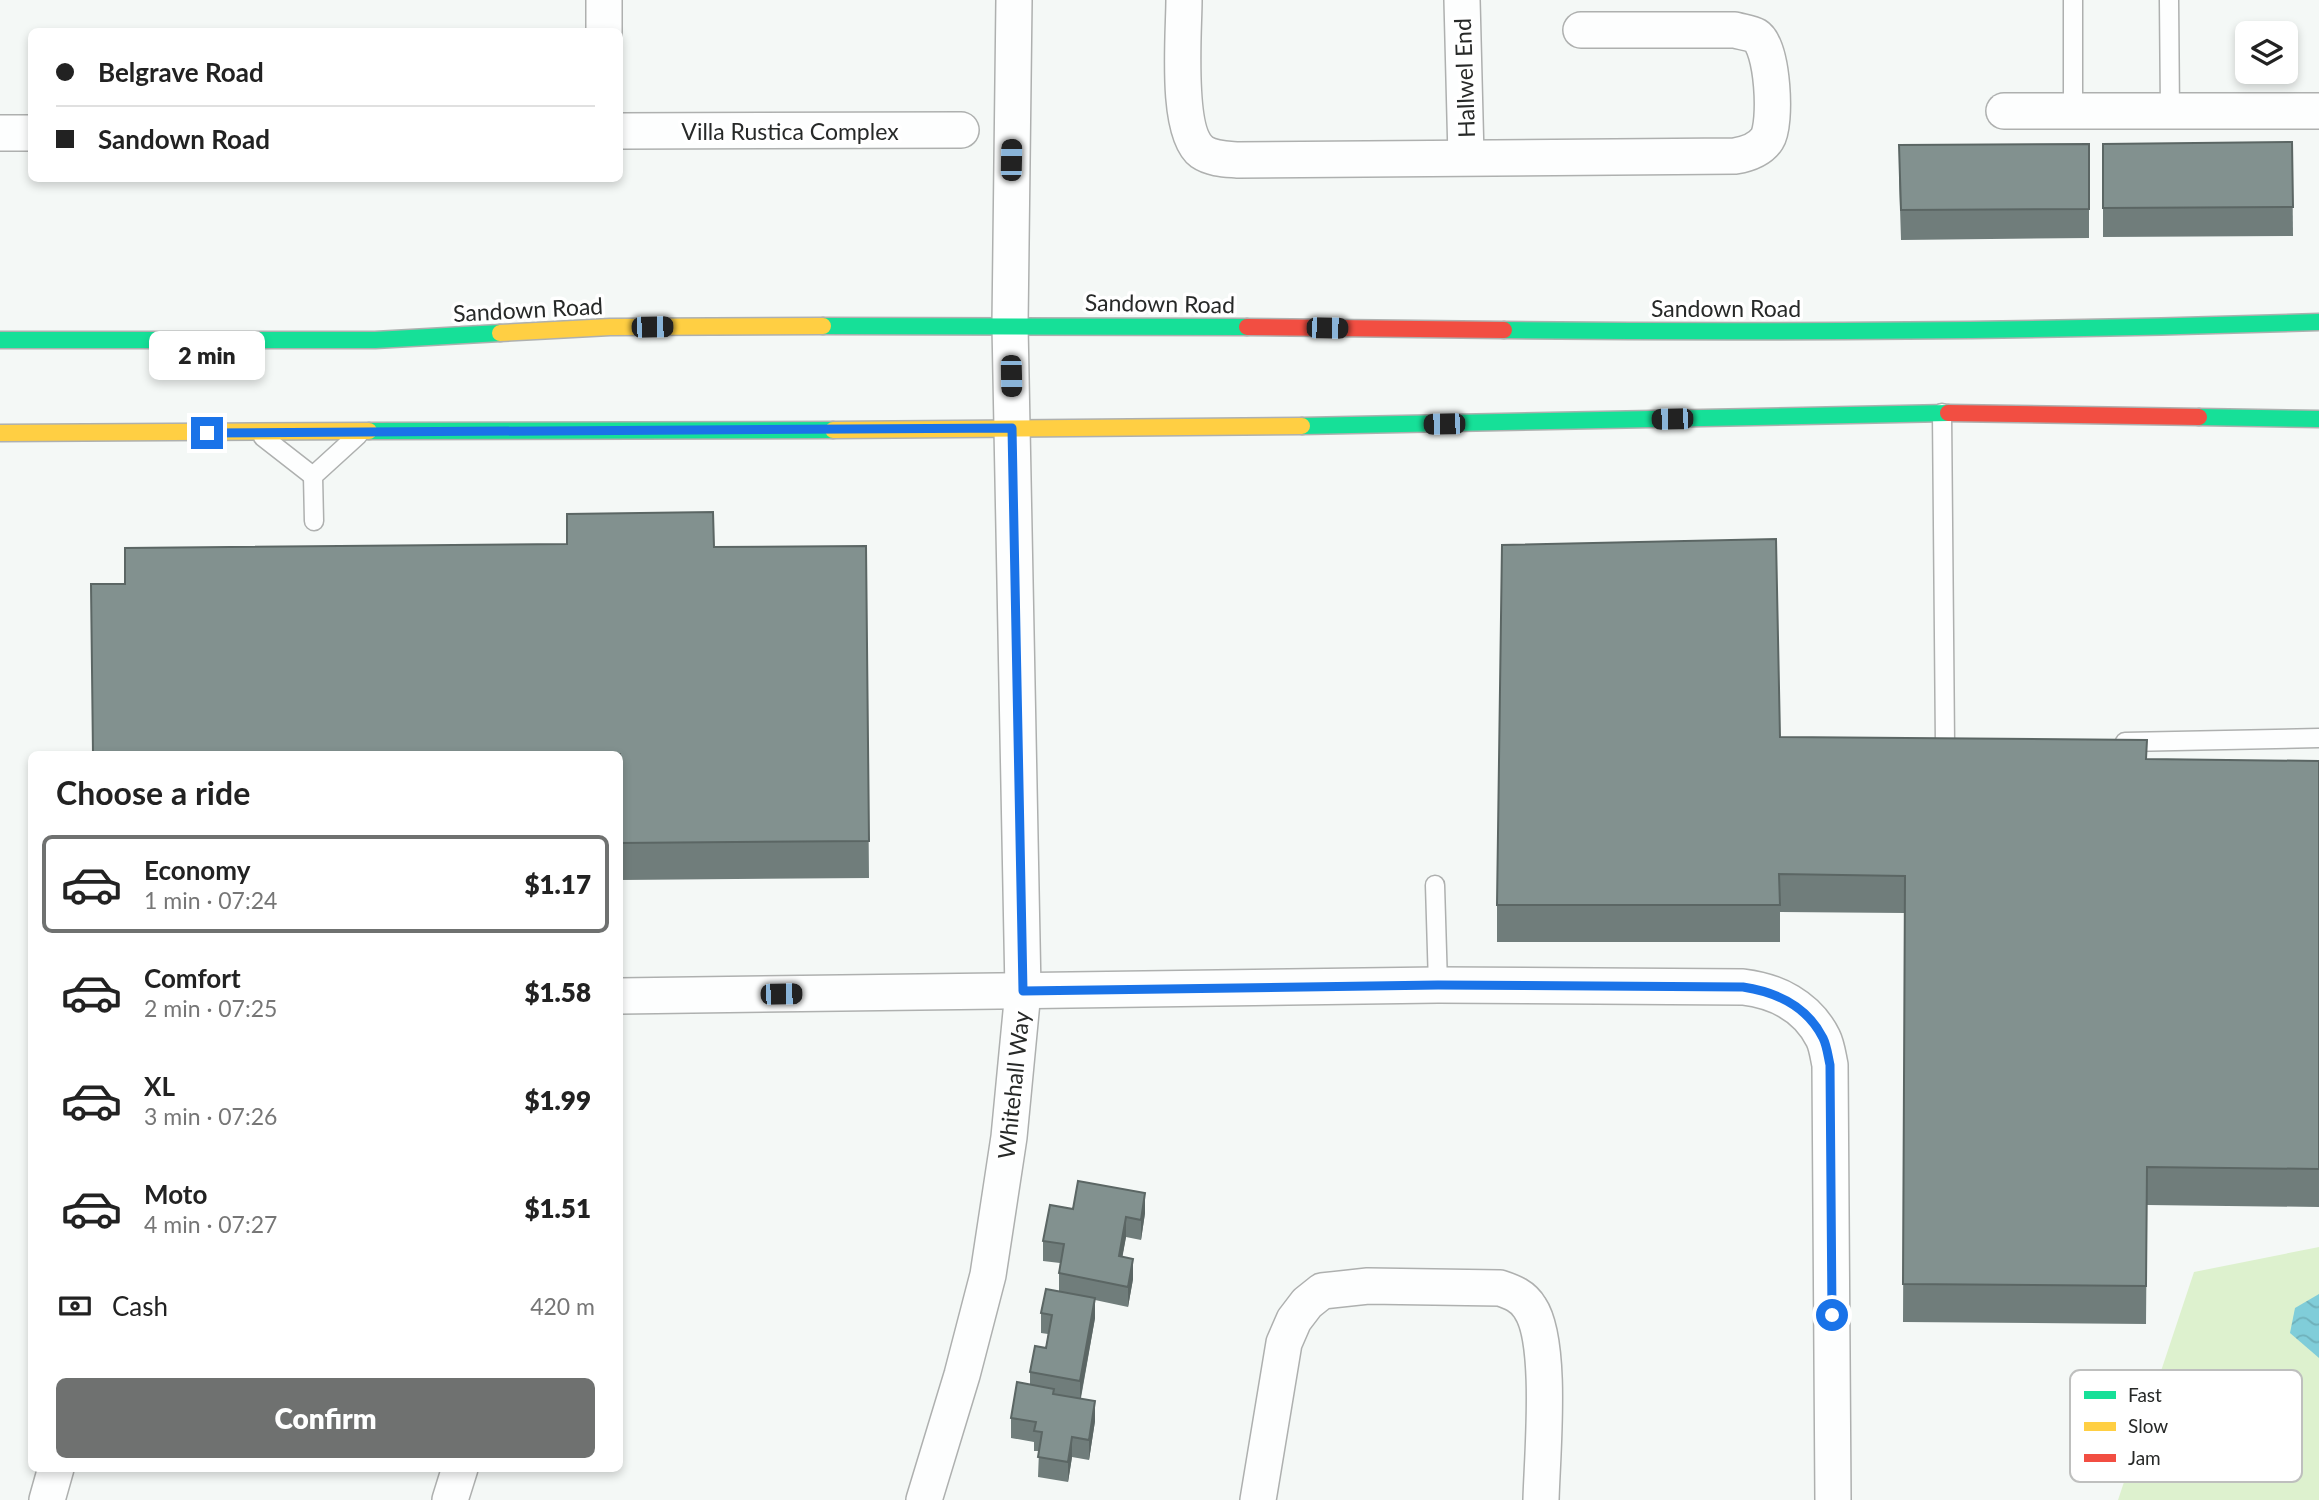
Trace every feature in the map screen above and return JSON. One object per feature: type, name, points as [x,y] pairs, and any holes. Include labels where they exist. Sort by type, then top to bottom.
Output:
[{"type":"main road","name":"Sandown Road","points":[[0,340],[375,340],[610,327],[1010,325],[1735,331],[2167,327],[2319,322]]},
{"type":"main road","points":[[0,433],[1120,429],[1942,413],[2319,419]]},
{"type":"street","points":[[604,0],[604,28]]},
{"type":"street","name":"Whitehall Way","points":[[924,1500],[962,1375],[988,1275],[1009,1137],[1023,991],[1010,325],[1014,0]]},
{"type":"street","points":[[1184,0],[1183,93],[1187,127],[1194,143],[1203,153],[1216,158],[1735,156],[1753,151],[1769,137],[1772,127],[1770,65],[1768,52],[1756,36],[1735,30],[1581,30]]},
{"type":"street","name":"Hallwel End","points":[[1462,0],[1466,157]]},
{"type":"street","points":[[2004,111],[2319,111]]},
{"type":"street","name":"Villa Rustica Complex","points":[[623,131],[961,130]]},
{"type":"street","points":[[0,133],[28,133]]},
{"type":"street","points":[[623,996],[1438,985],[1743,987],[1781,996],[1804,1012],[1823,1038],[1830,1065],[1833,1500]]},
{"type":"street","points":[[1258,1500],[1284,1343],[1294,1320],[1322,1290],[1368,1286],[1500,1287],[1517,1294],[1525,1301],[1539,1325],[1543,1351],[1541,1500]]},
{"type":"street","points":[[47,1500],[55,1472]]},
{"type":"street","points":[[450,1500],[459,1472]]},
{"type":"lane","points":[[2073,0],[2073,111]]},
{"type":"lane","points":[[2169,0],[2170,111]]},
{"type":"lane","points":[[1942,413],[1945,745]]},
{"type":"lane","points":[[314,521],[313,476],[361,432]]},
{"type":"lane","points":[[259,433],[313,476]]},
{"type":"lane","points":[[2102,743],[2319,738]]},
{"type":"lane","points":[[1435,885],[1438,985]]},
{"type":"green space","points":[[2319,1247],[2319,1500],[2118,1500],[2124,1482],[2302,1482],[2302,1370],[2161,1370],[2194,1272]]},
{"type":"water","points":[[2319,1294],[2319,1358],[2290,1333],[2295,1308]]},
{"type":"building","points":[[2292,142],[2293,207],[2103,208],[2103,144]]},
{"type":"building","points":[[2089,144],[2089,209],[1901,210],[1899,145]]},
{"type":"building","points":[[713,512],[714,547],[866,546],[869,841],[623,843],[623,751],[93,751],[91,584],[125,584],[125,548],[567,544],[567,514]]},
{"type":"building","points":[[1776,539],[1780,737],[2147,740],[2146,759],[2319,761],[2319,1169],[2147,1167],[2146,1286],[1903,1284],[1905,876],[1779,874],[1780,905],[1497,905],[1502,545]]},
{"type":"building","points":[[1078,1181],[1145,1193],[1141,1220],[1126,1217],[1119,1256],[1133,1259],[1128,1287],[1059,1273],[1064,1244],[1043,1241],[1050,1205],[1073,1209]]},
{"type":"building","points":[[1046,1289],[1095,1298],[1080,1381],[1030,1372],[1035,1346],[1046,1348],[1052,1315],[1041,1313]]},
{"type":"building","points":[[1017,1382],[1054,1389],[1053,1394],[1095,1401],[1089,1440],[1072,1437],[1068,1462],[1038,1457],[1042,1432],[1034,1431],[1036,1422],[1011,1418]]},
{"type":"traffic: fast","points":[[1504,330],[1912,330],[2319,322]]},
{"type":"traffic: fast","points":[[823,326],[1247,327]]},
{"type":"traffic: fast","points":[[0,340],[375,340],[500,333]]},
{"type":"traffic: fast","points":[[1302,426],[1948,413]]},
{"type":"traffic: fast","points":[[2199,417],[2319,419]]},
{"type":"traffic: fast","points":[[369,431],[833,430]]},
{"type":"traffic: slow","points":[[500,333],[610,327],[823,326]]},
{"type":"traffic: slow","points":[[833,430],[1302,426]]},
{"type":"traffic: slow","points":[[0,433],[369,431]]},
{"type":"traffic: jam","points":[[1247,327],[1504,330]]},
{"type":"traffic: jam","points":[[1948,413],[2199,417]]},
{"type":"route","points":[[207,433],[1012,428],[1023,991],[1438,985],[1743,987],[1781,996],[1804,1012],[1823,1038],[1830,1065],[1832,1315]]}]
